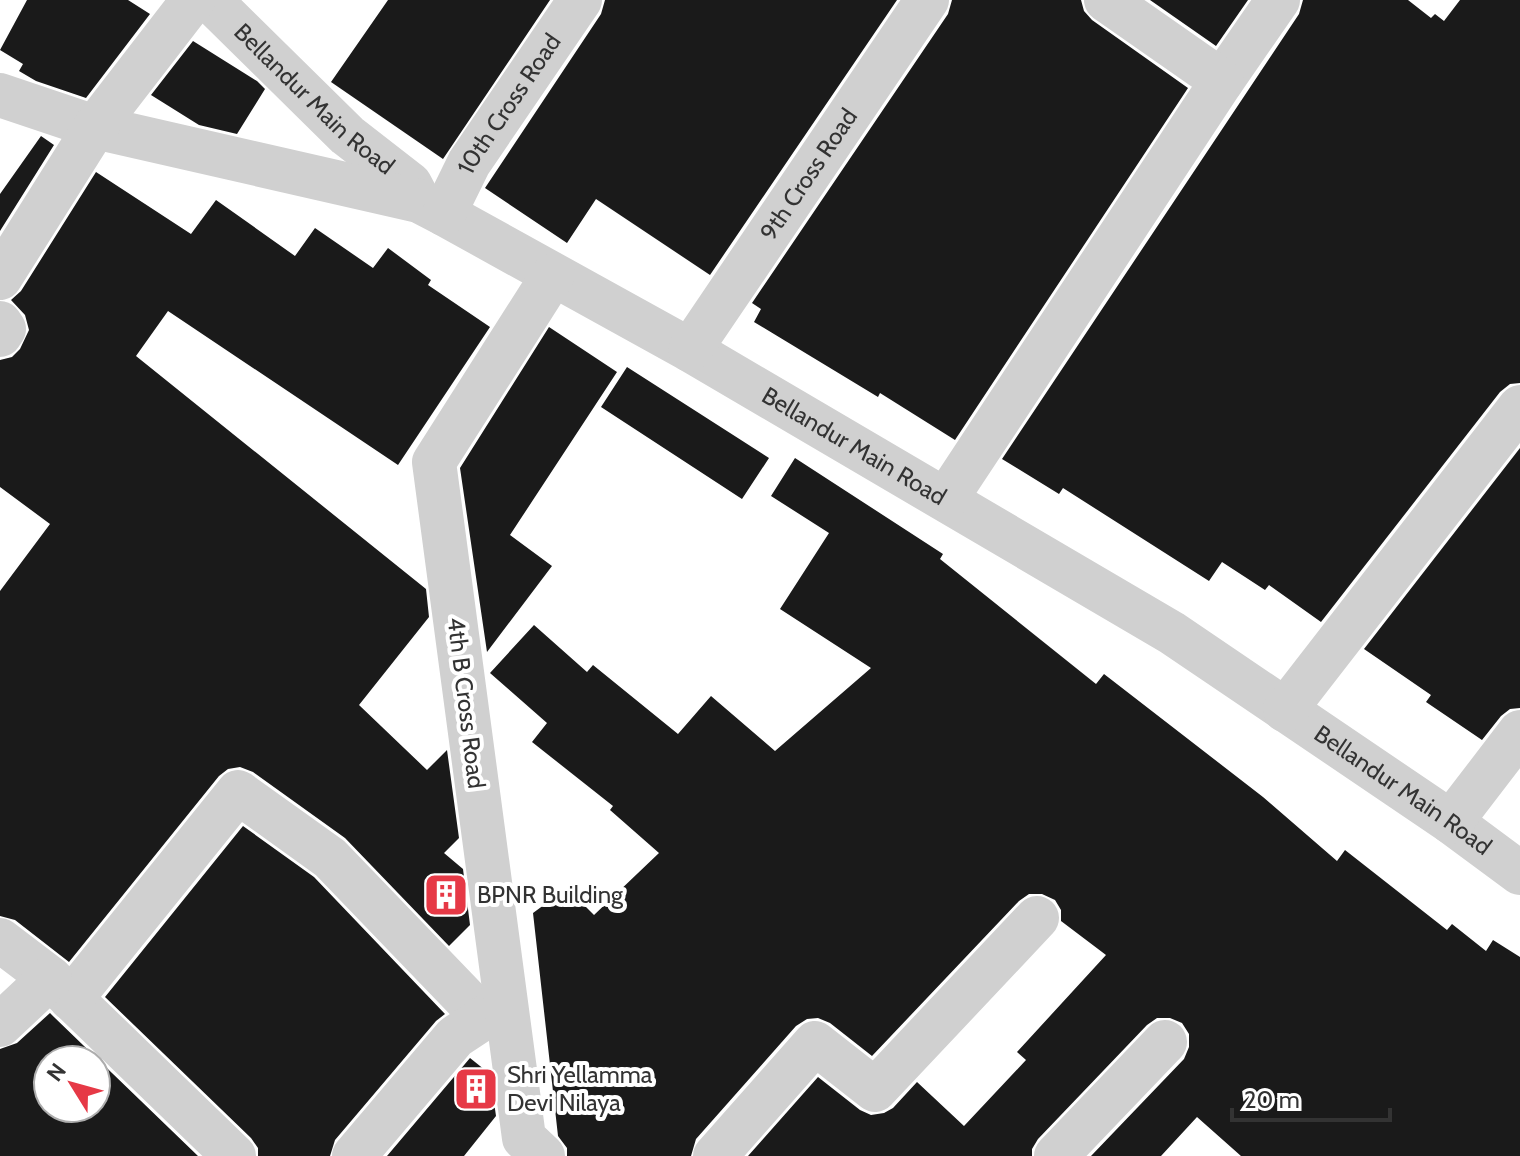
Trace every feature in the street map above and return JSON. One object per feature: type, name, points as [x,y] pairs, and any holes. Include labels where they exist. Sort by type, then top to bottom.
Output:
[{"type":"street","points":[[0,278],[95,127],[193,0]]},
{"type":"street","name":"Bellandur Main Road","points":[[210,0],[347,135],[410,184],[431,207],[690,350],[1172,633],[1451,822],[1520,873]]},
{"type":"street","name":"10th Cross Road","points":[[431,207],[469,163],[580,0]]},
{"type":"street","name":"9th Cross Road","points":[[690,350],[927,0]]},
{"type":"street","points":[[1106,0],[1222,81]]},
{"type":"street","points":[[946,499],[1278,0]]},
{"type":"street","points":[[0,95],[95,127],[431,207]]},
{"type":"street","name":"4th B Cross Road","points":[[543,1156],[524,1138],[495,1011],[434,462],[553,275]]},
{"type":"street","points":[[0,323],[4,329],[0,335]]},
{"type":"street","points":[[1285,710],[1520,407]]},
{"type":"street","points":[[1451,822],[1520,732]]},
{"type":"street","points":[[0,1025],[61,989],[238,792],[330,858],[495,1011],[455,1037],[354,1156]]},
{"type":"street","points":[[715,1156],[815,1043],[875,1090],[1037,918]]},
{"type":"street","points":[[0,940],[61,989],[234,1156]]},
{"type":"street","points":[[1056,1156],[1165,1042]]},
{"type":"building","points":[[27,0],[128,0],[150,14],[86,98],[36,81],[19,71],[23,64],[0,50]]},
{"type":"building","points":[[388,0],[550,0],[443,159],[331,82]]},
{"type":"building","points":[[605,0],[897,0],[710,275],[596,199],[567,243],[485,188],[601,14]]},
{"type":"building","points":[[952,0],[1081,0],[1084,11],[1092,20],[1188,88],[955,440],[880,393],[878,397],[754,322],[761,309],[752,303],[948,14]]},
{"type":"building","points":[[1150,0],[1248,0],[1216,46]]},
{"type":"building","points":[[1303,0],[1408,0],[1431,18],[1435,14],[1444,21],[1460,0],[1520,0],[1520,383],[1510,384],[1500,392],[1321,622],[1269,585],[1265,590],[1222,562],[1209,581],[1063,488],[1059,494],[1002,459],[1299,14]]},
{"type":"building","points":[[193,41],[265,89],[237,134],[199,125],[151,95]]},
{"type":"building","points":[[41,136],[54,145],[0,231],[0,194]]},
{"type":"building","points":[[96,172],[191,234],[216,200],[295,256],[315,228],[373,268],[388,248],[431,280],[428,285],[490,327],[398,465],[168,311],[136,356],[426,589],[429,617],[359,705],[427,770],[447,750],[459,838],[444,853],[463,869],[470,925],[449,946],[345,838],[253,772],[240,767],[228,769],[219,776],[69,962],[15,920],[0,916],[0,591],[50,524],[0,487],[0,360],[12,357],[20,349],[29,330],[25,315],[11,300],[21,291]]},
{"type":"building","points":[[549,327],[617,372],[510,535],[552,566],[487,652],[460,468]]},
{"type":"building","points":[[627,367],[769,458],[742,499],[601,407]]},
{"type":"building","points":[[1520,448],[1520,708],[1510,709],[1501,716],[1482,740],[1426,702],[1431,695],[1364,649]]},
{"type":"building","points":[[795,458],[943,554],[940,559],[1096,684],[1104,674],[1263,797],[1337,861],[1345,850],[1447,930],[1452,924],[1486,951],[1493,940],[1520,957],[1520,1156],[1241,1156],[1197,1117],[1161,1156],[1091,1156],[1184,1059],[1189,1047],[1189,1034],[1182,1023],[1170,1018],[1157,1018],[1038,1139],[1032,1156],[748,1156],[818,1077],[871,1115],[893,1108],[917,1082],[964,1126],[1026,1060],[1017,1052],[1106,955],[1061,921],[1061,910],[1055,900],[1042,894],[1029,894],[872,1056],[830,1023],[818,1018],[807,1019],[796,1026],[696,1139],[691,1156],[567,1156],[567,1148],[558,1136],[533,913],[567,888],[594,915],[659,853],[610,810],[613,806],[532,742],[547,723],[490,673],[534,625],[587,672],[593,665],[678,734],[711,696],[775,751],[871,668],[780,609],[829,533],[771,496]]},
{"type":"building","points":[[243,826],[314,877],[445,1014],[335,1140],[330,1156],[258,1156],[258,1148],[251,1138],[105,997]]},
{"type":"building","points":[[50,1013],[82,1044],[32,1044],[32,1124],[112,1124],[112,1073],[198,1156],[0,1156],[0,1049],[17,1043]]},
{"type":"building","points":[[470,1058],[490,1074],[496,1116],[464,1156],[387,1156]]},
{"type":"place","name":"BPNR Building","points":[[446,895]]},
{"type":"place","name":"Shri Yellamma Devi Nilaya","points":[[476,1089]]}]
